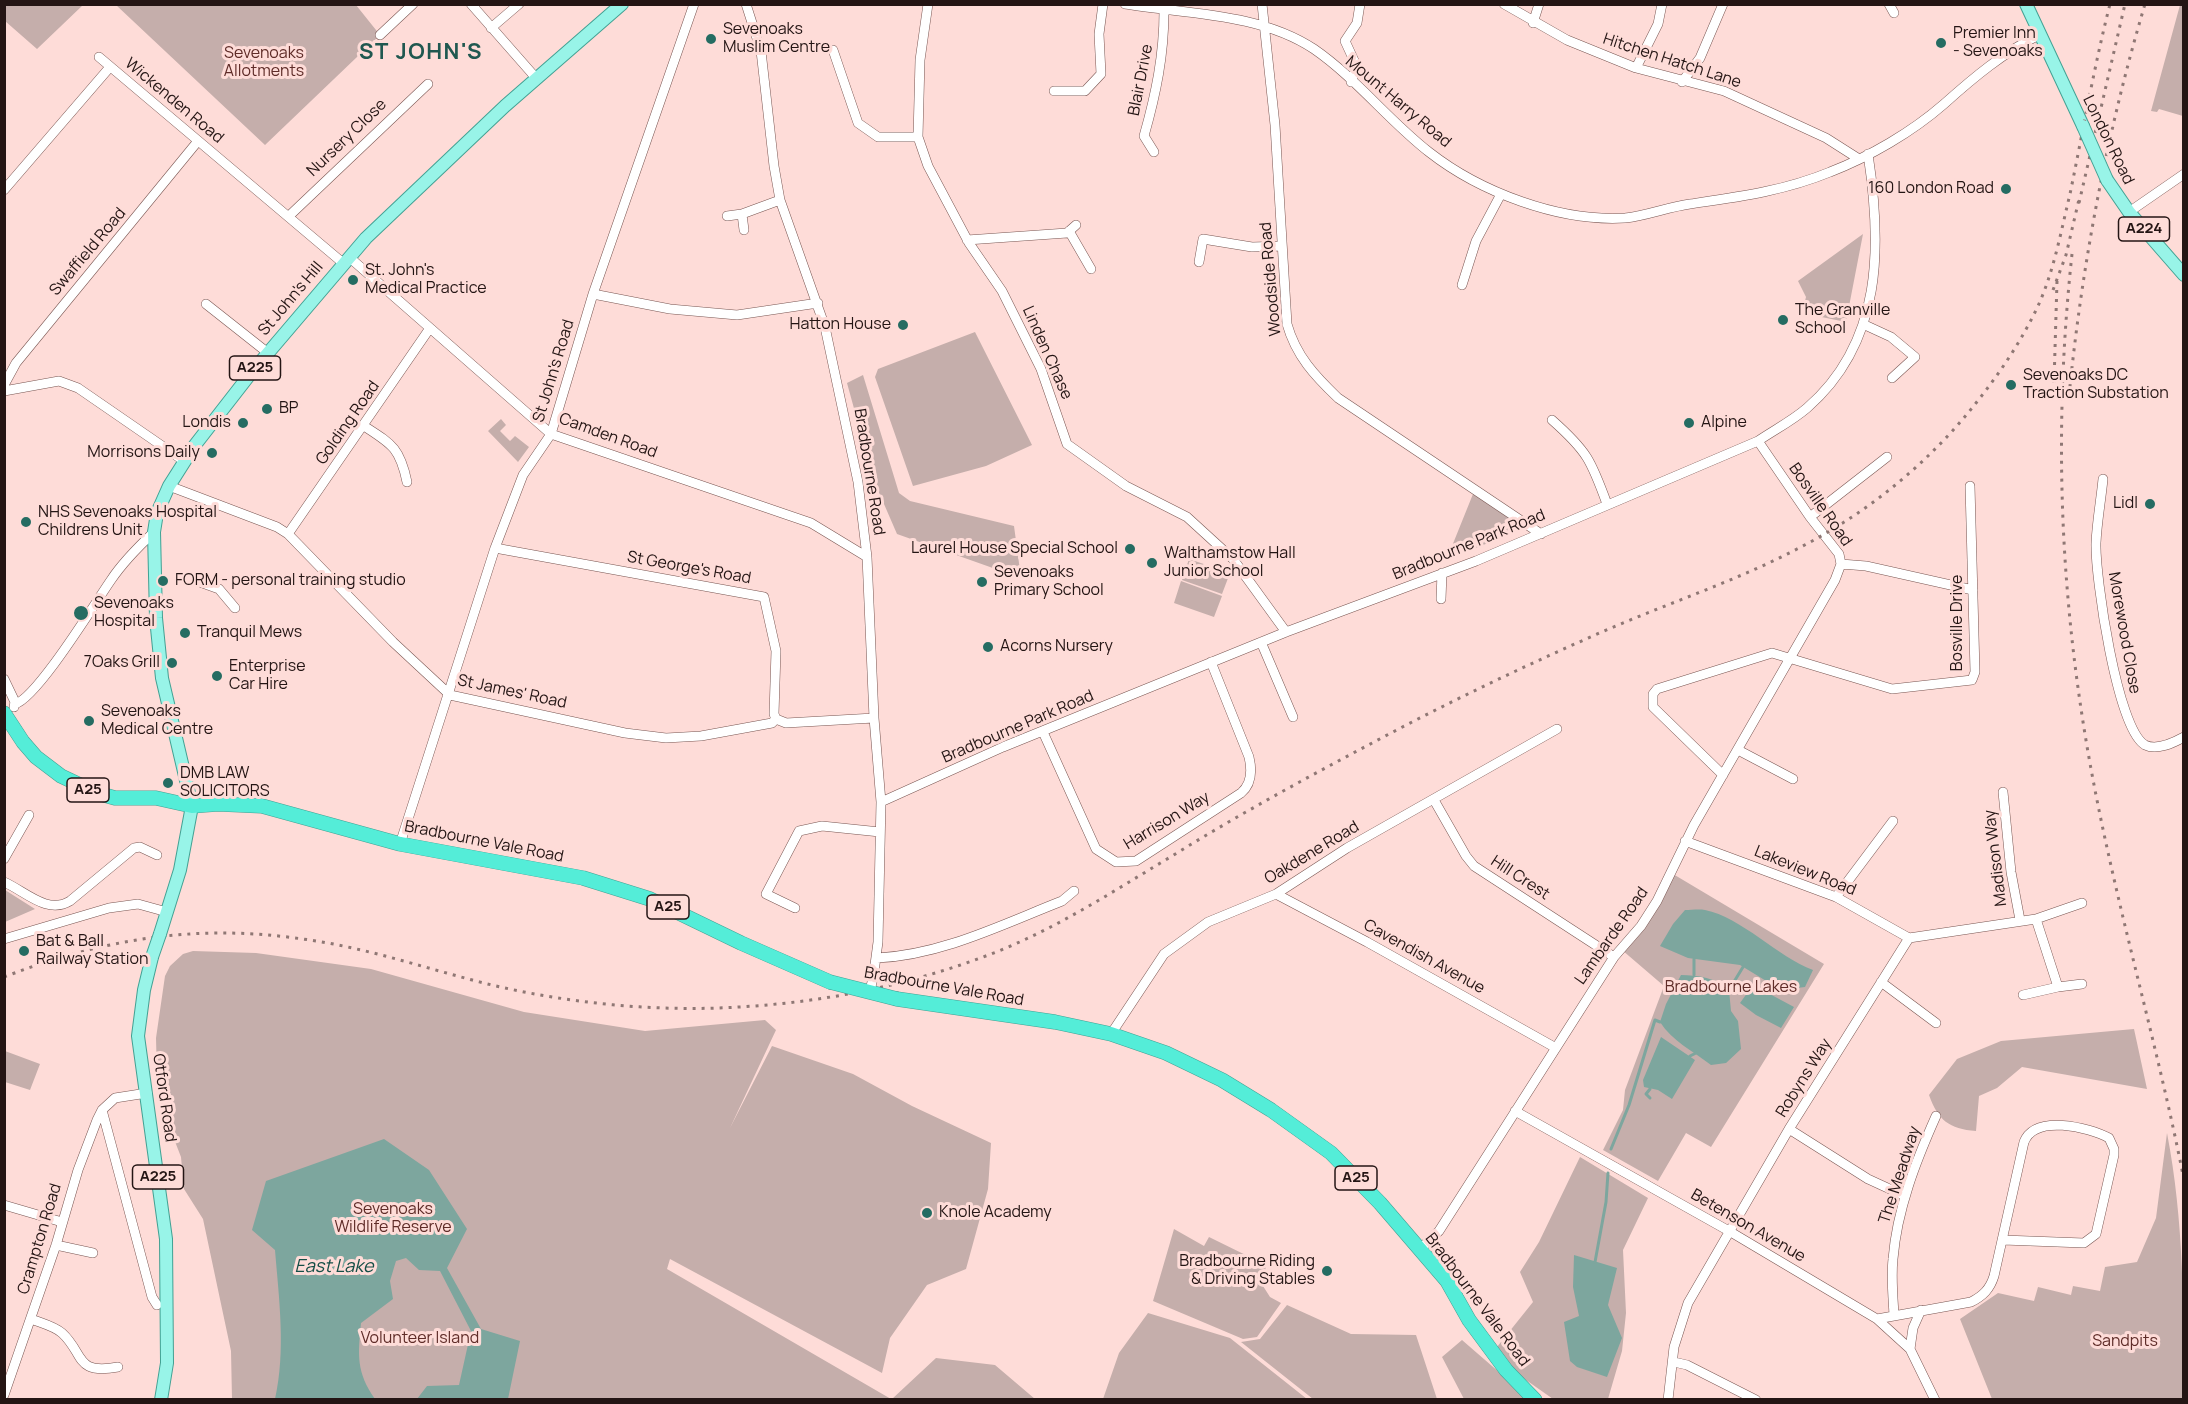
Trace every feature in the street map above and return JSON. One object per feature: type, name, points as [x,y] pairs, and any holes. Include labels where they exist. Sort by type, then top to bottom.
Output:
[{"type":"highway","name":"A25","points":[[8,716],[36,757],[84,788],[116,798],[156,798],[192,806]]},
{"type":"highway","name":"Bradbourne Vale Road","points":[[192,806],[218,804],[262,806],[400,844],[553,871],[650,899],[741,943],[830,982],[897,999],[1055,1022],[1111,1034],[1174,1058],[1222,1080],[1271,1110],[1331,1153],[1447,1281],[1469,1320],[1506,1370],[1535,1400]]},
{"type":"main road","name":"St John's Hill","points":[[192,806],[162,678],[156,618],[154,532],[157,513],[169,486],[184,461],[268,353],[346,260],[411,192],[621,4]]},
{"type":"main road","name":"London Road","points":[[2025,4],[2107,180],[2129,212],[2184,275]]},
{"type":"main road","name":"Otford Road","points":[[161,1400],[167,1364],[166,1239],[138,1036],[144,990],[182,861],[192,806]]},
{"type":"street","points":[[381,35],[413,4]]},
{"type":"street","points":[[471,4],[537,78]]},
{"type":"street","points":[[491,28],[519,4]]},
{"type":"street","name":"St John's Road","points":[[400,844],[450,695],[495,548],[523,475],[551,434],[593,294],[694,4]]},
{"type":"street","name":"Bradbourne Road","points":[[746,4],[761,51],[780,200],[818,303],[843,402],[858,482],[867,556],[874,718],[881,802],[878,957],[870,992]]},
{"type":"street","name":"Linden Chase","points":[[928,4],[920,60],[918,137],[928,166],[968,240],[1002,291],[1041,369],[1067,444],[1126,486],[1187,517],[1233,559],[1286,632]]},
{"type":"street","points":[[1054,91],[1085,91],[1106,75],[1099,34],[1103,4]]},
{"type":"street","name":"Mount Harry Road","points":[[1125,4],[1264,25],[1313,49],[1430,153],[1501,194],[1570,216],[1628,218],[1685,205],[1767,193],[1864,157]]},
{"type":"street","name":"Woodside Road","points":[[1262,4],[1275,125],[1287,324],[1297,352],[1318,379],[1373,423],[1541,534]]},
{"type":"street","points":[[1351,82],[1358,68],[1345,41],[1357,23],[1360,4]]},
{"type":"street","name":"Hitchen Hatch Lane","points":[[1504,4],[1533,23],[1567,40],[1636,68],[1682,82],[1724,91],[1864,157]]},
{"type":"street","points":[[1533,23],[1539,4]]},
{"type":"street","points":[[1636,68],[1658,24],[1662,4]]},
{"type":"street","points":[[1682,82],[1700,58],[1723,4]]},
{"type":"street","name":"Blair Drive","points":[[1154,152],[1144,136],[1156,95],[1164,47],[1164,11]]},
{"type":"street","points":[[1864,157],[1944,104],[2013,47],[2039,35]]},
{"type":"street","points":[[833,50],[858,123],[878,137],[918,137]]},
{"type":"street","points":[[99,57],[110,67]]},
{"type":"street","name":"Wickenden Road","points":[[4,190],[110,67],[289,216],[346,260]]},
{"type":"street","name":"Nursery Close","points":[[289,216],[428,84]]},
{"type":"street","name":"Swaffield Road","points":[[4,385],[16,363],[198,141]]},
{"type":"street","name":"Bradbourne Park Road","points":[[881,802],[1210,662],[1541,534],[1606,504],[1758,441],[1806,409],[1832,383],[1844,368],[1865,325],[1875,264],[1875,198],[1864,157]]},
{"type":"street","points":[[2129,212],[2184,174]]},
{"type":"street","points":[[1462,285],[1476,241],[1501,194]]},
{"type":"street","points":[[727,216],[742,214],[780,200]]},
{"type":"street","points":[[742,214],[744,230]]},
{"type":"street","points":[[968,240],[1073,228],[1091,269]]},
{"type":"street","points":[[1198,262],[1203,239],[1252,247],[1282,246]]},
{"type":"street","name":"Camden Road","points":[[346,260],[430,328],[551,434],[811,523],[867,556]]},
{"type":"street","points":[[593,294],[670,309],[737,315],[818,303]]},
{"type":"street","points":[[205,304],[268,353]]},
{"type":"street","points":[[1865,325],[1892,337],[1915,357],[1892,378]]},
{"type":"street","name":"Golding Road","points":[[288,534],[430,328]]},
{"type":"street","points":[[4,391],[59,381],[78,388],[184,461]]},
{"type":"street","points":[[1552,420],[1581,446],[1594,467],[1606,504]]},
{"type":"street","points":[[364,426],[396,447],[402,459],[407,482]]},
{"type":"street","name":"Bosville Road","points":[[1758,441],[1810,517],[1839,554],[1842,564],[1866,566],[1973,590]]},
{"type":"street","points":[[1810,517],[1887,457]]},
{"type":"street","name":"Morewood Close","points":[[2103,479],[2096,543],[2097,562],[2100,596],[2122,704],[2135,734],[2145,745],[2159,747],[2184,737]]},
{"type":"street","name":"St James' Road","points":[[169,486],[277,527],[288,534],[393,642],[450,695],[625,733],[666,738],[701,736],[772,723],[776,719]]},
{"type":"street","name":"Bosville Drive","points":[[1789,658],[1892,689],[1969,681],[1975,672],[1970,486]]},
{"type":"street","points":[[8,716],[33,689],[122,566],[154,532]]},
{"type":"street","name":"St George's Road","points":[[495,548],[764,597],[776,651],[774,714],[776,719]]},
{"type":"street","name":"Lambarde Road","points":[[1420,1249],[1439,1231],[1614,957],[1648,915],[1685,841],[1842,564]]},
{"type":"street","points":[[1441,599],[1442,573]]},
{"type":"street","points":[[197,581],[219,589],[235,608]]},
{"type":"street","points":[[1261,642],[1293,717]]},
{"type":"street","points":[[1723,776],[1657,712],[1651,702],[1653,694],[1657,689],[1772,653],[1789,658]]},
{"type":"street","name":"Harrison Way","points":[[1043,732],[1096,849],[1116,862],[1136,861],[1241,793],[1249,783],[1251,770],[1249,757],[1210,662]]},
{"type":"street","points":[[4,679],[8,716]]},
{"type":"street","points":[[776,719],[786,723],[874,718]]},
{"type":"street","name":"Oakdene Road","points":[[1111,1034],[1164,954],[1208,922],[1275,894],[1347,848],[1557,729]]},
{"type":"street","points":[[1738,750],[1793,779]]},
{"type":"street","name":"Madison Way","points":[[2003,792],[2011,872],[2020,920]]},
{"type":"street","name":"Hill Crest","points":[[1434,800],[1474,866],[1614,957]]},
{"type":"street","points":[[4,859],[30,815]]},
{"type":"street","points":[[1836,897],[1893,820]]},
{"type":"street","points":[[795,908],[766,894],[799,831],[822,826],[880,832]]},
{"type":"street","name":"Lakeview Road","points":[[1685,841],[1836,897],[1909,938]]},
{"type":"street","points":[[4,882],[49,905],[59,906],[102,876],[134,848],[140,847],[157,855]]},
{"type":"street","points":[[878,957],[900,957],[950,945],[1062,901],[1074,891]]},
{"type":"street","name":"Cavendish Avenue","points":[[1275,894],[1367,942],[1556,1048]]},
{"type":"street","points":[[1909,938],[2036,919],[2082,903]]},
{"type":"street","points":[[4,939],[109,908],[138,904],[167,912]]},
{"type":"street","points":[[2036,919],[2058,987]]},
{"type":"street","name":"Robyns Way","points":[[1668,1400],[1674,1347],[1688,1303],[1789,1129],[1909,938]]},
{"type":"street","points":[[1881,982],[1936,1023]]},
{"type":"street","points":[[2023,995],[2082,984]]},
{"type":"street","name":"Crampton Road","points":[[4,1395],[56,1245],[78,1170],[102,1110],[115,1098],[147,1093]]},
{"type":"street","points":[[102,1110],[152,1297],[157,1305]]},
{"type":"street","name":"Betenson Avenue","points":[[1515,1111],[1729,1231],[1877,1319],[1910,1349],[1935,1400]]},
{"type":"street","name":"The Meadway","points":[[1894,1315],[1892,1261],[1905,1196],[1936,1116]]},
{"type":"street","points":[[1877,1319],[1971,1302],[1982,1296],[1992,1282],[2024,1142],[2030,1132],[2041,1125],[2050,1124],[2109,1138],[2114,1155],[2096,1234],[2091,1240],[2076,1243],[2002,1240]]},
{"type":"street","points":[[1789,1129],[1868,1179],[1905,1196]]},
{"type":"street","points":[[4,1205],[62,1222]]},
{"type":"street","points":[[56,1245],[93,1253]]},
{"type":"street","points":[[1910,1349],[1913,1328],[1921,1310]]},
{"type":"street","points":[[31,1319],[62,1333],[79,1359],[87,1365],[101,1370],[118,1367]]},
{"type":"street","points":[[1674,1362],[1686,1365],[1756,1400]]},
{"type":"street","points":[[100,1381],[101,1370]]},
{"type":"green space","points":[[5,4],[83,5],[37,49],[5,21]]},
{"type":"green space","name":"Sevenoaks Allotments","points":[[116,5],[356,5],[380,35],[265,145]]},
{"type":"green space","points":[[2180,5],[2184,5],[2183,116],[2159,109],[2157,112],[2151,111]]},
{"type":"green space","points":[[1863,234],[1846,322],[1802,313],[1806,297],[1798,281]]},
{"type":"green space","points":[[975,332],[1032,445],[986,466],[913,486],[875,377],[878,369]]},
{"type":"green space","points":[[863,375],[899,493],[910,501],[1014,526],[1021,578],[897,534],[874,481],[847,383]]},
{"type":"green space","points":[[501,419],[506,425],[500,431],[510,441],[515,436],[529,447],[518,462],[488,431]]},
{"type":"green space","points":[[1473,494],[1525,527],[1446,561]]},
{"type":"green space","points":[[1189,559],[1230,573],[1222,594],[1182,580]]},
{"type":"green space","points":[[1181,581],[1222,596],[1214,617],[1174,603]]},
{"type":"green space","name":"Bradbourne Lakes","points":[[1673,874],[1824,964],[1711,1147],[1686,1133],[1658,1181],[1603,1150],[1623,1110],[1625,1090],[1664,986],[1622,950]]},
{"type":"green space","points":[[5,890],[35,909],[5,922]]},
{"type":"green space","name":"Sevenoaks Wildlife Reserve","points":[[193,951],[256,953],[371,969],[524,1012],[645,1031],[765,1020],[776,1030],[730,1128],[772,1046],[853,1074],[912,1106],[991,1143],[988,1189],[966,1269],[927,1285],[890,1338],[882,1373],[670,1259],[667,1269],[891,1399],[232,1399],[231,1351],[203,1219],[184,1189],[181,1157],[162,1108],[157,1077],[156,1038],[165,976],[170,966],[183,954]]},
{"type":"green space","points":[[2134,1029],[2147,1089],[2022,1067],[1997,1088],[1979,1096],[1976,1131],[1959,1128],[1946,1122],[1932,1104],[1929,1095],[1957,1059],[2001,1041]]},
{"type":"green space","points":[[5,1051],[40,1064],[30,1090],[5,1082]]},
{"type":"green space","name":"Sandpits","points":[[2167,1133],[2180,1232],[2183,1399],[1992,1399],[1960,1319],[1998,1293],[2034,1301],[2038,1287],[2071,1295],[2073,1286],[2100,1291],[2105,1267],[2137,1262],[2156,1218]]},
{"type":"green space","points":[[1580,1157],[1648,1198],[1623,1250],[1626,1313],[1622,1351],[1608,1399],[1553,1399],[1509,1368],[1497,1347],[1533,1302],[1520,1272],[1539,1242]]},
{"type":"green space","points":[[1174,1229],[1204,1246],[1209,1237],[1266,1265],[1263,1286],[1270,1297],[1281,1303],[1257,1337],[1243,1339],[1153,1301]]},
{"type":"green space","points":[[1287,1305],[1351,1334],[1416,1335],[1437,1399],[1313,1399],[1241,1342],[1260,1339]]},
{"type":"green space","points":[[1148,1313],[1230,1338],[1307,1399],[1103,1399],[1119,1353]]},
{"type":"green space","points":[[1462,1340],[1530,1399],[1464,1399],[1442,1357]]},
{"type":"green space","points":[[936,1358],[995,1365],[1035,1399],[892,1399]]},
{"type":"water","points":[[1685,910],[1703,910],[1732,920],[1786,956],[1813,970],[1805,987],[1781,990],[1740,965],[1688,958],[1660,946],[1673,924]]},
{"type":"water","points":[[1681,975],[1706,978],[1729,990],[1731,1011],[1738,1021],[1741,1049],[1726,1063],[1711,1065],[1677,1040],[1660,1022],[1666,1004]]},
{"type":"water","points":[[1753,985],[1794,1007],[1781,1028],[1756,1015],[1740,1003]]},
{"type":"water","points":[[1661,1037],[1695,1060],[1672,1099],[1658,1090],[1644,1087],[1643,1080]]},
{"type":"water","name":"East Lake","points":[[384,1139],[429,1170],[467,1229],[447,1268],[481,1329],[520,1341],[508,1399],[417,1399],[427,1386],[459,1385],[471,1331],[440,1271],[419,1270],[406,1258],[396,1261],[390,1281],[393,1299],[361,1323],[359,1345],[361,1372],[375,1399],[275,1399],[281,1344],[275,1250],[252,1230],[266,1181]],"holes":[[[394,1221],[397,1227],[382,1235],[379,1224]]]},
{"type":"water","points":[[1574,1255],[1617,1268],[1608,1305],[1622,1338],[1607,1377],[1577,1367],[1570,1361],[1564,1322],[1579,1316],[1573,1287]]},
{"type":"waterway","points":[[1694,959],[1694,975]]},
{"type":"waterway","points":[[1729,990],[1743,967]]},
{"type":"waterway","points":[[1611,1149],[1629,1105],[1655,1020],[1660,1022]]},
{"type":"waterway","points":[[1690,1056],[1696,1053]]},
{"type":"waterway","points":[[1650,1089],[1646,1094],[1650,1098]]},
{"type":"waterway","points":[[1595,1262],[1606,1202],[1608,1173]]},
{"type":"railway","points":[[4,977],[75,953],[147,938],[183,934],[257,934],[346,947],[496,986],[556,998],[647,1007],[709,1008],[771,1005],[867,990],[930,975],[1015,944],[1083,909],[1247,811],[1401,728],[1567,647],[1722,583],[1797,549],[1847,520],[1894,486],[1937,447],[1976,403],[2010,356],[2038,306],[2060,236],[2110,4]]},
{"type":"railway","points":[[2079,203],[2125,4]]},
{"type":"railway","points":[[2069,396],[2081,297],[2098,198],[2119,101],[2145,4]]},
{"type":"railway","points":[[2053,290],[2066,255],[2080,195]]},
{"type":"railway","points":[[2072,254],[2063,379],[2062,503],[2065,565],[2078,690],[2098,806],[2184,1180]]},
{"type":"railway","points":[[2054,383],[2057,281]]},
{"type":"place","name":"Sevenoaks Muslim Centre","points":[[711,39]]},
{"type":"place","name":"Premier Inn - Sevenoaks","points":[[1941,43]]},
{"type":"place","name":"160 London Road","points":[[2006,189]]},
{"type":"place","name":"St. John's Medical Practice","points":[[353,280]]},
{"type":"place","name":"The Granville School","points":[[1783,320]]},
{"type":"place","name":"Hatton House","points":[[903,325]]},
{"type":"place","name":"Sevenoaks DC Traction Substation","points":[[2011,385]]},
{"type":"place","name":"BP","points":[[267,409]]},
{"type":"place","name":"Londis","points":[[243,423]]},
{"type":"place","name":"Alpine","points":[[1689,423]]},
{"type":"place","name":"Morrisons Daily","points":[[212,453]]},
{"type":"place","name":"Lidl","points":[[2150,504]]},
{"type":"place","name":"NHS Sevenoaks Hospital Childrens Unit","points":[[26,522]]},
{"type":"place","name":"Laurel House Special School","points":[[1130,549]]},
{"type":"place","name":"Walthamstow Hall Junior School","points":[[1152,563]]},
{"type":"place","name":"FORM - personal training studio","points":[[163,581]]},
{"type":"place","name":"Sevenoaks Primary School","points":[[982,582]]},
{"type":"place","name":"Sevenoaks Hospital","points":[[81,613]]},
{"type":"place","name":"Tranquil Mews","points":[[185,633]]},
{"type":"place","name":"Acorns Nursery","points":[[988,647]]},
{"type":"place","name":"7Oaks Grill","points":[[172,663]]},
{"type":"place","name":"Enterprise Car Hire","points":[[217,676]]},
{"type":"place","name":"Sevenoaks Medical Centre","points":[[89,721]]},
{"type":"place","name":"DMB LAW SOLICITORS","points":[[168,783]]},
{"type":"place","name":"Bat & Ball Railway Station","points":[[24,951]]},
{"type":"place","name":"Knole Academy","points":[[927,1213]]},
{"type":"place","name":"Bradbourne Riding & Driving Stables","points":[[1327,1271]]},
{"type":"district","name":"ST JOHN'S","points":[[421,53]]},
{"type":"park label","name":"Volunteer Island","points":[[420,1339]]}]
